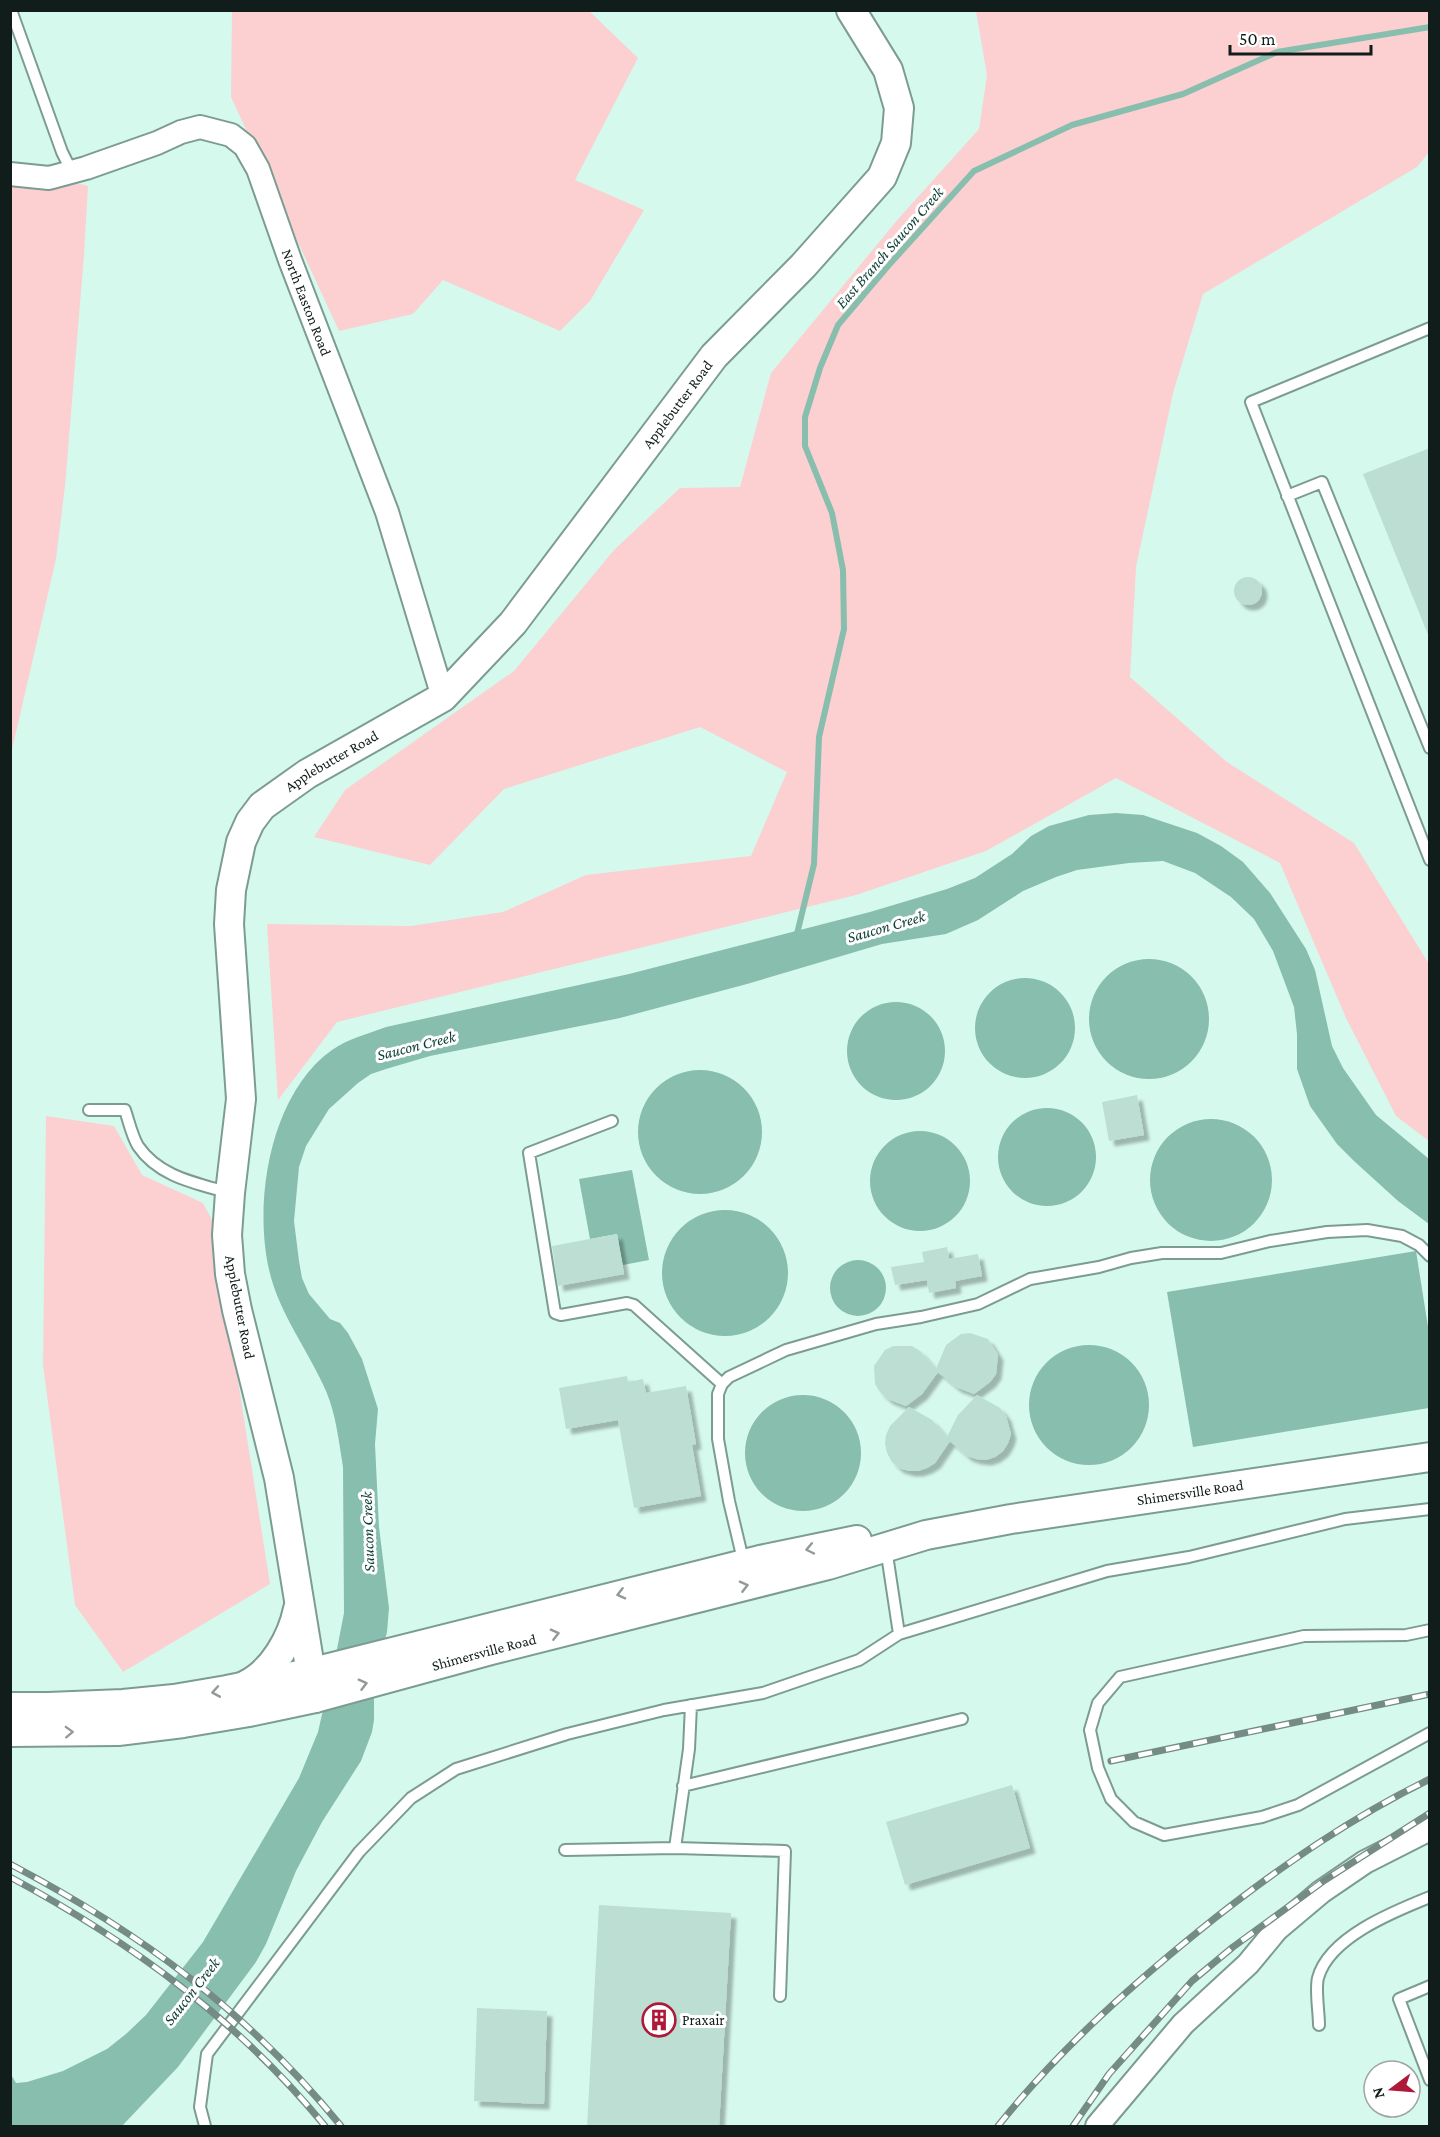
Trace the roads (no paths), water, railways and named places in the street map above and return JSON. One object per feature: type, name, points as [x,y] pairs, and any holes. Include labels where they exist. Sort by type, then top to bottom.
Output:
[{"type":"street","name":"Applebutter Road","points":[[306,1682],[299,1598],[279,1478],[230,1274],[227,1235],[241,1099],[229,924],[231,890],[241,843],[250,822],[262,806],[307,774],[443,697],[513,623],[714,356],[803,266],[882,177],[896,143],[899,108],[888,70],[851,10]]},
{"type":"street","name":"North Easton Road","points":[[10,174],[49,178],[200,127],[231,135],[245,146],[258,169],[290,261],[387,512],[443,697]]},
{"type":"street","name":"Shimersville Road","points":[[10,1707],[123,1704],[174,1699],[245,1686],[306,1682],[828,1565],[912,1539],[952,1530],[1021,1517],[1430,1457]]},
{"type":"street","name":"Shimersville Road","points":[[461,1646],[744,1564],[849,1541],[952,1530]]},
{"type":"street","points":[[245,1686],[265,1671],[287,1641],[296,1617],[299,1598]]},
{"type":"street","name":"Shimersville Road","points":[[10,1732],[107,1731],[217,1718],[285,1703],[306,1682]]},
{"type":"street","points":[[1097,2127],[1183,2024],[1248,1964],[1277,1929],[1321,1892],[1365,1862],[1430,1828]]},
{"type":"lane","points":[[11,10],[62,152],[72,172]]},
{"type":"lane","points":[[1430,328],[1251,402],[1430,860]]},
{"type":"lane","points":[[1287,496],[1322,482],[1430,748]]},
{"type":"lane","points":[[89,1110],[125,1110],[137,1144],[150,1161],[168,1174],[230,1193]]},
{"type":"lane","points":[[612,1121],[529,1153],[555,1313],[561,1315],[627,1303],[634,1305],[722,1384]]},
{"type":"lane","points":[[744,1564],[729,1501],[718,1439],[718,1394],[722,1384],[729,1377],[786,1350],[876,1324],[978,1304],[1030,1279],[1099,1267],[1162,1252],[1221,1253],[1270,1241],[1327,1232],[1367,1230],[1402,1236],[1419,1245],[1430,1256]]},
{"type":"lane","points":[[205,2127],[201,2107],[207,2054],[359,1852],[411,1798],[456,1769],[567,1734],[664,1710],[763,1694],[860,1660],[899,1634],[1107,1571],[1189,1557],[1346,1519],[1430,1509]]},
{"type":"lane","points":[[886,1547],[899,1634]]},
{"type":"lane","points":[[1430,1630],[1406,1635],[1304,1636],[1120,1677],[1098,1703],[1090,1730],[1098,1768],[1111,1799],[1134,1822],[1164,1835],[1262,1817],[1298,1805],[1430,1733]]},
{"type":"lane","points":[[675,1848],[689,1749],[691,1706]]},
{"type":"lane","points":[[683,1786],[962,1719]]},
{"type":"lane","points":[[565,1850],[675,1848],[785,1851],[780,1996]]},
{"type":"lane","points":[[1319,2025],[1318,1978],[1329,1958],[1346,1941],[1393,1912],[1430,1897]]},
{"type":"lane","points":[[1430,1986],[1399,1999],[1430,2080]]},
{"type":"water","name":"Saucon Creek","points":[[1116,813],[1143,815],[1197,833],[1221,846],[1243,862],[1270,893],[1306,949],[1315,970],[1332,1046],[1343,1068],[1376,1115],[1429,1159],[1429,1224],[1398,1201],[1354,1161],[1337,1144],[1310,1106],[1297,1069],[1294,1007],[1273,951],[1254,919],[1231,897],[1195,873],[1163,861],[1077,870],[1056,877],[1023,891],[978,920],[946,934],[882,944],[620,1018],[430,1056],[371,1074],[329,1109],[306,1146],[299,1167],[294,1221],[302,1278],[309,1294],[330,1319],[340,1323],[348,1333],[362,1359],[378,1409],[375,1444],[379,1527],[389,1608],[387,1632],[376,1677],[372,1732],[361,1761],[322,1822],[296,1871],[266,1944],[256,1962],[178,2067],[122,2126],[11,2126],[10,2073],[16,2083],[27,2082],[63,2071],[107,2049],[146,2015],[203,1942],[299,1778],[318,1732],[344,1613],[343,1467],[337,1429],[329,1400],[320,1377],[283,1309],[272,1281],[266,1253],[264,1222],[265,1189],[270,1156],[279,1124],[293,1095],[310,1070],[338,1046],[386,1027],[629,974],[870,912],[947,889],[975,878],[1012,854],[1031,836],[1049,826],[1089,815]]},
{"type":"water","points":[[1149,959],[1172,963],[1192,976],[1205,996],[1209,1019],[1205,1042],[1192,1062],[1172,1075],[1149,1079],[1126,1075],[1106,1062],[1093,1042],[1089,1019],[1093,996],[1106,976],[1126,963]]},
{"type":"water","points":[[1025,978],[1053,986],[1067,1000],[1075,1028],[1067,1056],[1053,1070],[1025,1078],[997,1070],[983,1056],[975,1028],[983,1000],[997,986]]},
{"type":"water","points":[[896,1002],[915,1005],[931,1016],[942,1032],[945,1051],[942,1070],[931,1086],[915,1097],[896,1100],[877,1097],[861,1086],[850,1070],[847,1051],[850,1032],[861,1016],[877,1005]]},
{"type":"water","points":[[700,1070],[724,1074],[744,1088],[758,1108],[762,1132],[758,1156],[744,1176],[724,1190],[700,1194],[676,1190],[656,1176],[642,1156],[638,1132],[642,1108],[656,1088],[676,1074]]},
{"type":"water","points":[[1047,1108],[1066,1112],[1082,1122],[1092,1138],[1096,1157],[1092,1176],[1082,1192],[1066,1202],[1047,1206],[1028,1202],[1012,1192],[1002,1176],[998,1157],[1002,1138],[1012,1122],[1028,1112]]},
{"type":"water","points":[[1211,1119],[1234,1123],[1254,1137],[1268,1157],[1272,1180],[1268,1203],[1254,1223],[1234,1237],[1211,1241],[1188,1237],[1168,1223],[1154,1203],[1150,1180],[1154,1157],[1168,1137],[1188,1123]]},
{"type":"water","points":[[920,1131],[939,1135],[956,1145],[966,1162],[970,1181],[966,1200],[956,1217],[939,1227],[920,1231],[901,1227],[884,1217],[874,1200],[870,1181],[874,1162],[884,1145],[901,1135]]},
{"type":"water","points":[[632,1170],[649,1260],[623,1265],[617,1234],[590,1239],[579,1179]]},
{"type":"water","points":[[725,1210],[749,1215],[770,1228],[783,1249],[788,1273],[783,1297],[770,1318],[749,1331],[725,1336],[701,1331],[680,1318],[667,1297],[662,1273],[667,1249],[680,1228],[701,1215]]},
{"type":"water","points":[[1416,1251],[1429,1333],[1429,1408],[1193,1447],[1167,1292]]},
{"type":"water","points":[[858,1260],[869,1262],[878,1268],[884,1277],[886,1288],[884,1299],[878,1308],[869,1314],[858,1316],[847,1314],[838,1308],[832,1299],[830,1288],[832,1277],[838,1268],[847,1262]]},
{"type":"water","points":[[1089,1345],[1112,1350],[1131,1363],[1144,1382],[1149,1405],[1144,1428],[1131,1447],[1112,1460],[1089,1465],[1066,1460],[1047,1447],[1034,1428],[1029,1405],[1034,1382],[1047,1363],[1066,1350]]},
{"type":"water","points":[[803,1395],[825,1399],[844,1412],[857,1431],[861,1453],[857,1475],[844,1494],[825,1507],[803,1511],[781,1507],[762,1494],[749,1475],[745,1453],[749,1431],[762,1412],[781,1399]]},
{"type":"waterway","name":"East Branch Saucon Creek","points":[[796,938],[814,864],[819,737],[844,629],[843,570],[832,513],[805,446],[805,417],[820,368],[838,325],[974,171],[1072,125],[1183,94],[1277,52],[1430,27]]},
{"type":"railway","points":[[1111,1761],[1430,1694]]},
{"type":"railway","points":[[998,2126],[1047,2069],[1100,2016],[1215,1918],[1266,1879],[1319,1843],[1373,1809],[1430,1779]]},
{"type":"railway","points":[[1073,2126],[1109,2074],[1192,1981],[1233,1947],[1325,1880],[1430,1813]]},
{"type":"railway","points":[[10,1864],[104,1918],[189,1978],[268,2046],[341,2126]]},
{"type":"railway","points":[[10,1877],[98,1928],[180,1986],[256,2052],[325,2126]]},
{"type":"place","name":"Praxair","points":[[659,2020]]}]
